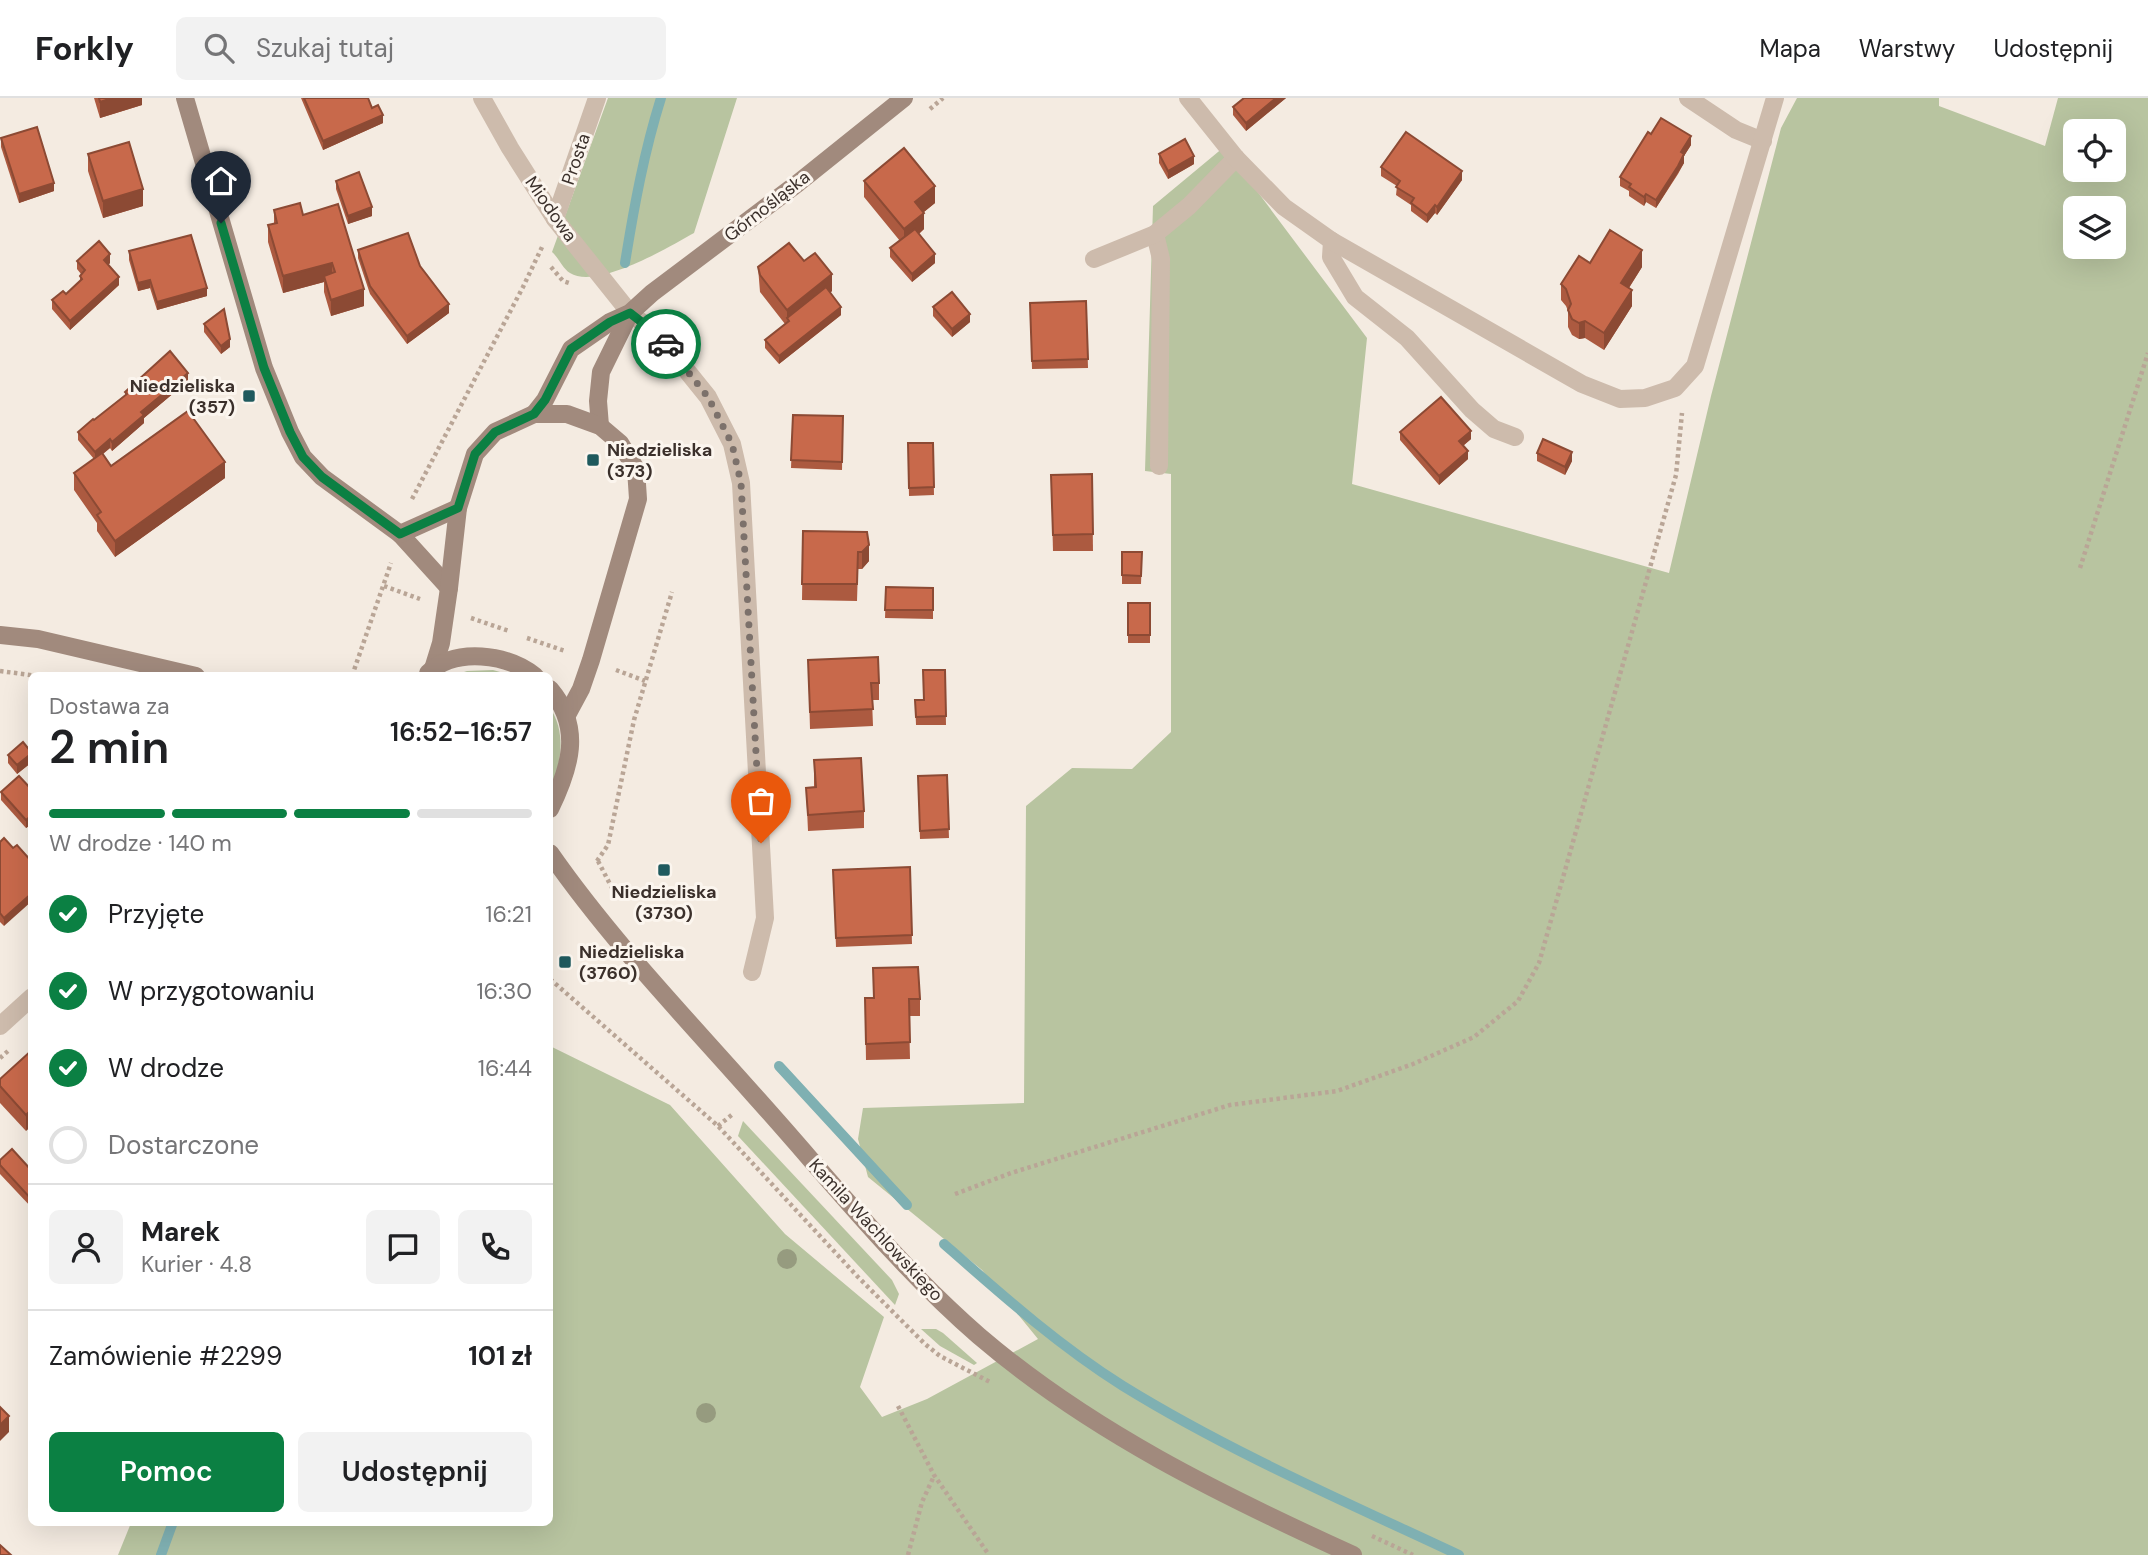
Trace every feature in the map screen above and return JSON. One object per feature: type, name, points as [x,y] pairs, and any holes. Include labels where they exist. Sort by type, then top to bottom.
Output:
[{"type":"street","points":[[185,98],[264,368],[303,457],[322,477],[400,534],[449,588]]},
{"type":"street","name":"Miodowa","points":[[482,98],[555,219],[630,313],[658,335],[708,397],[732,444],[741,483],[765,919],[752,972]]},
{"type":"street","name":"Prosta","points":[[555,219],[597,98]]},
{"type":"street","name":"Górnośląska","points":[[534,414],[545,400],[571,349],[610,322],[630,313],[652,293],[798,183],[904,98]]},
{"type":"street","points":[[1188,98],[1236,158],[1284,207],[1332,241],[1582,384],[1620,399],[1645,398],[1675,388],[1695,366],[1775,98]]},
{"type":"street","points":[[1688,98],[1736,130],[1763,141]]},
{"type":"street","points":[[1094,259],[1155,234],[1189,206],[1236,158]]},
{"type":"street","points":[[1155,234],[1161,259],[1159,466]]},
{"type":"street","points":[[1332,241],[1331,257],[1354,297],[1407,338],[1472,410],[1494,429],[1515,437]]},
{"type":"street","name":"Górnośląska","points":[[600,426],[598,401],[601,372],[630,313]]},
{"type":"street","points":[[429,672],[441,643],[458,508],[475,454],[495,432],[534,414],[567,414],[600,426],[620,443],[636,469],[638,499],[591,660],[581,689],[567,715]]},
{"type":"street","points":[[400,534],[458,508]]},
{"type":"street","points":[[0,635],[38,639],[179,672]]},
{"type":"street","points":[[429,672],[459,659],[493,657],[512,662],[528,672]]},
{"type":"street","points":[[553,694],[567,715],[570,743],[568,765],[553,802]]},
{"type":"street","name":"Kamila Wachlowskiego","points":[[553,858],[665,998],[711,1046],[884,1244],[979,1336],[1029,1376],[1141,1451],[1353,1555]]},
{"type":"street","points":[[0,1026],[28,1001]]},
{"type":"path","points":[[2080,568],[2148,353]]},
{"type":"path","points":[[955,1194],[1011,1173],[1230,1105],[1337,1091],[1413,1064],[1474,1037],[1518,1001],[1539,963],[1676,475],[1683,408],[1675,388]]},
{"type":"path","points":[[564,874],[598,861],[608,845],[634,720],[672,592]]},
{"type":"path","points":[[0,671],[28,675]]},
{"type":"path","points":[[598,861],[616,894]]},
{"type":"path","points":[[553,982],[718,1126]]},
{"type":"path","points":[[898,1406],[934,1475],[989,1555]]},
{"type":"path","points":[[908,1555],[922,1502],[934,1475]]},
{"type":"path","points":[[1365,1533],[1413,1555]]},
{"type":"green space","points":[[608,98],[737,98],[694,233],[633,265],[615,272],[582,277],[567,271],[552,252]]},
{"type":"green space","points":[[1797,98],[1939,98],[1939,106],[2045,146],[2058,98],[2148,98],[2148,1555],[118,1555],[130,1526],[553,1526],[553,1047],[670,1105],[785,1234],[884,1317],[860,1387],[882,1417],[927,1399],[1038,1339],[982,1270],[868,1177],[858,1139],[863,1108],[1024,1103],[1026,806],[1072,768],[1132,769],[1171,732],[1171,474],[1145,471],[1153,206],[1224,147],[1367,338],[1352,484],[1669,573],[1711,396],[1781,128]]},
{"type":"green space","points":[[493,670],[500,672],[464,672]]},
{"type":"green space","points":[[553,713],[560,737],[559,759],[553,781]]},
{"type":"green space","points":[[743,1121],[892,1280],[899,1294],[895,1305],[738,1136]]},
{"type":"green space","points":[[921,1329],[936,1329],[943,1333],[977,1363],[974,1365],[940,1346]]},
{"type":"building","points":[[304,98],[368,98],[372,108],[378,105],[383,115],[323,141]]},
{"type":"building","points":[[1244,98],[1276,98],[1246,123],[1233,107]]},
{"type":"building","points":[[1661,118],[1691,136],[1681,152],[1684,154],[1678,166],[1656,200],[1646,194],[1644,197],[1620,177],[1648,132],[1651,134]]},
{"type":"building","points":[[37,127],[54,183],[19,194],[1,138]]},
{"type":"building","points":[[1406,132],[1462,171],[1437,207],[1435,205],[1427,215],[1411,203],[1414,198],[1396,187],[1400,181],[1381,167]]},
{"type":"building","points":[[1185,139],[1194,156],[1168,171],[1159,154]]},
{"type":"building","points":[[129,142],[143,189],[103,201],[88,154]]},
{"type":"building","points":[[904,148],[935,186],[915,202],[924,213],[904,229],[864,181]]},
{"type":"building","points":[[359,172],[372,207],[348,216],[336,181]]},
{"type":"building","points":[[300,203],[303,215],[338,204],[364,289],[331,300],[324,276],[335,272],[332,263],[283,276],[268,225],[277,223],[274,210]]},
{"type":"building","points":[[915,229],[935,254],[912,274],[890,248]]},
{"type":"building","points":[[1610,230],[1642,250],[1621,283],[1632,290],[1604,333],[1585,321],[1579,323],[1572,319],[1568,310],[1571,304],[1566,289],[1561,284],[1579,256],[1590,263]]},
{"type":"building","points":[[408,233],[420,266],[449,304],[407,336],[370,286],[358,250]]},
{"type":"building","points":[[191,235],[207,288],[157,302],[150,280],[138,283],[129,251]]},
{"type":"building","points":[[99,241],[110,254],[104,260],[119,277],[70,321],[52,300],[63,291],[66,294],[82,279],[80,276],[85,270],[77,261]]},
{"type":"building","points":[[789,243],[804,261],[815,253],[832,274],[787,310],[760,275],[758,267]]},
{"type":"building","points":[[826,287],[841,307],[779,356],[765,340],[789,321],[787,318]]},
{"type":"building","points":[[952,292],[970,314],[952,329],[933,307]]},
{"type":"building","points":[[1086,301],[1088,359],[1032,361],[1030,303]]},
{"type":"building","points":[[224,309],[230,339],[221,346],[204,324]]},
{"type":"building","points":[[170,351],[188,373],[141,412],[144,415],[112,442],[110,439],[95,452],[78,432],[127,394],[125,392]]},
{"type":"building","points":[[1441,397],[1471,431],[1459,441],[1468,451],[1439,476],[1400,432]]},
{"type":"building","points":[[188,411],[225,462],[115,541],[97,515],[101,512],[74,473],[102,453],[111,466]]},
{"type":"building","points":[[793,415],[843,416],[842,462],[791,460]]},
{"type":"building","points":[[1543,439],[1572,452],[1565,467],[1537,453]]},
{"type":"building","points":[[908,443],[933,443],[934,487],[909,488]]},
{"type":"building","points":[[1092,474],[1093,534],[1053,535],[1051,475]]},
{"type":"building","points":[[803,531],[867,532],[869,545],[862,552],[858,552],[857,584],[802,584]]},
{"type":"building","points":[[1122,552],[1142,552],[1141,576],[1122,575]]},
{"type":"building","points":[[886,587],[933,588],[933,610],[885,610]]},
{"type":"building","points":[[1128,603],[1150,603],[1150,635],[1128,635]]},
{"type":"building","points":[[878,657],[879,683],[871,683],[873,709],[810,712],[808,660]]},
{"type":"building","points":[[923,670],[945,670],[946,716],[916,717],[915,700],[924,700]]},
{"type":"building","points":[[23,742],[28,748],[28,756],[17,765],[8,755]]},
{"type":"building","points":[[861,758],[864,811],[808,815],[806,788],[816,787],[814,760]]},
{"type":"building","points":[[947,775],[949,829],[920,831],[918,776]]},
{"type":"building","points":[[19,776],[28,786],[28,818],[26,820],[1,792]]},
{"type":"building","points":[[4,838],[13,848],[17,845],[28,857],[28,897],[4,918],[0,913],[0,842]]},
{"type":"building","points":[[910,867],[912,935],[836,938],[833,870]]},
{"type":"building","points":[[918,967],[920,999],[909,999],[910,1042],[866,1044],[865,998],[874,998],[873,968]]},
{"type":"building","points":[[28,1054],[26,1115],[0,1086],[0,1079]]},
{"type":"building","points":[[12,1149],[28,1167],[28,1196],[0,1165],[0,1160]]},
{"type":"building","points":[[0,1407],[9,1416],[0,1425]]},
{"type":"building","points":[[0,1545],[11,1555],[0,1555]]},
{"type":"waterway","points":[[625,263],[640,180],[661,98]]},
{"type":"waterway","points":[[779,1066],[907,1205]]},
{"type":"waterway","points":[[944,1244],[1053,1336],[1123,1386],[1247,1455],[1459,1555]]},
{"type":"waterway","points":[[161,1555],[172,1526]]},
{"type":"way so far","points":[[666,344],[708,397],[732,444],[741,483],[761,843]]},
{"type":"place","name":"Niedzieliska (357)","points":[[249,396]]},
{"type":"place","name":"Niedzieliska (373)","points":[[593,460]]},
{"type":"place","name":"Niedzieliska (3730)","points":[[664,870]]},
{"type":"place","name":"Niedzieliska (3760)","points":[[565,962]]},
{"type":"route","points":[[221,223],[264,368],[303,457],[322,477],[400,534],[458,508],[475,454],[495,432],[534,414],[545,400],[571,349],[610,322],[630,313],[666,344]]}]
